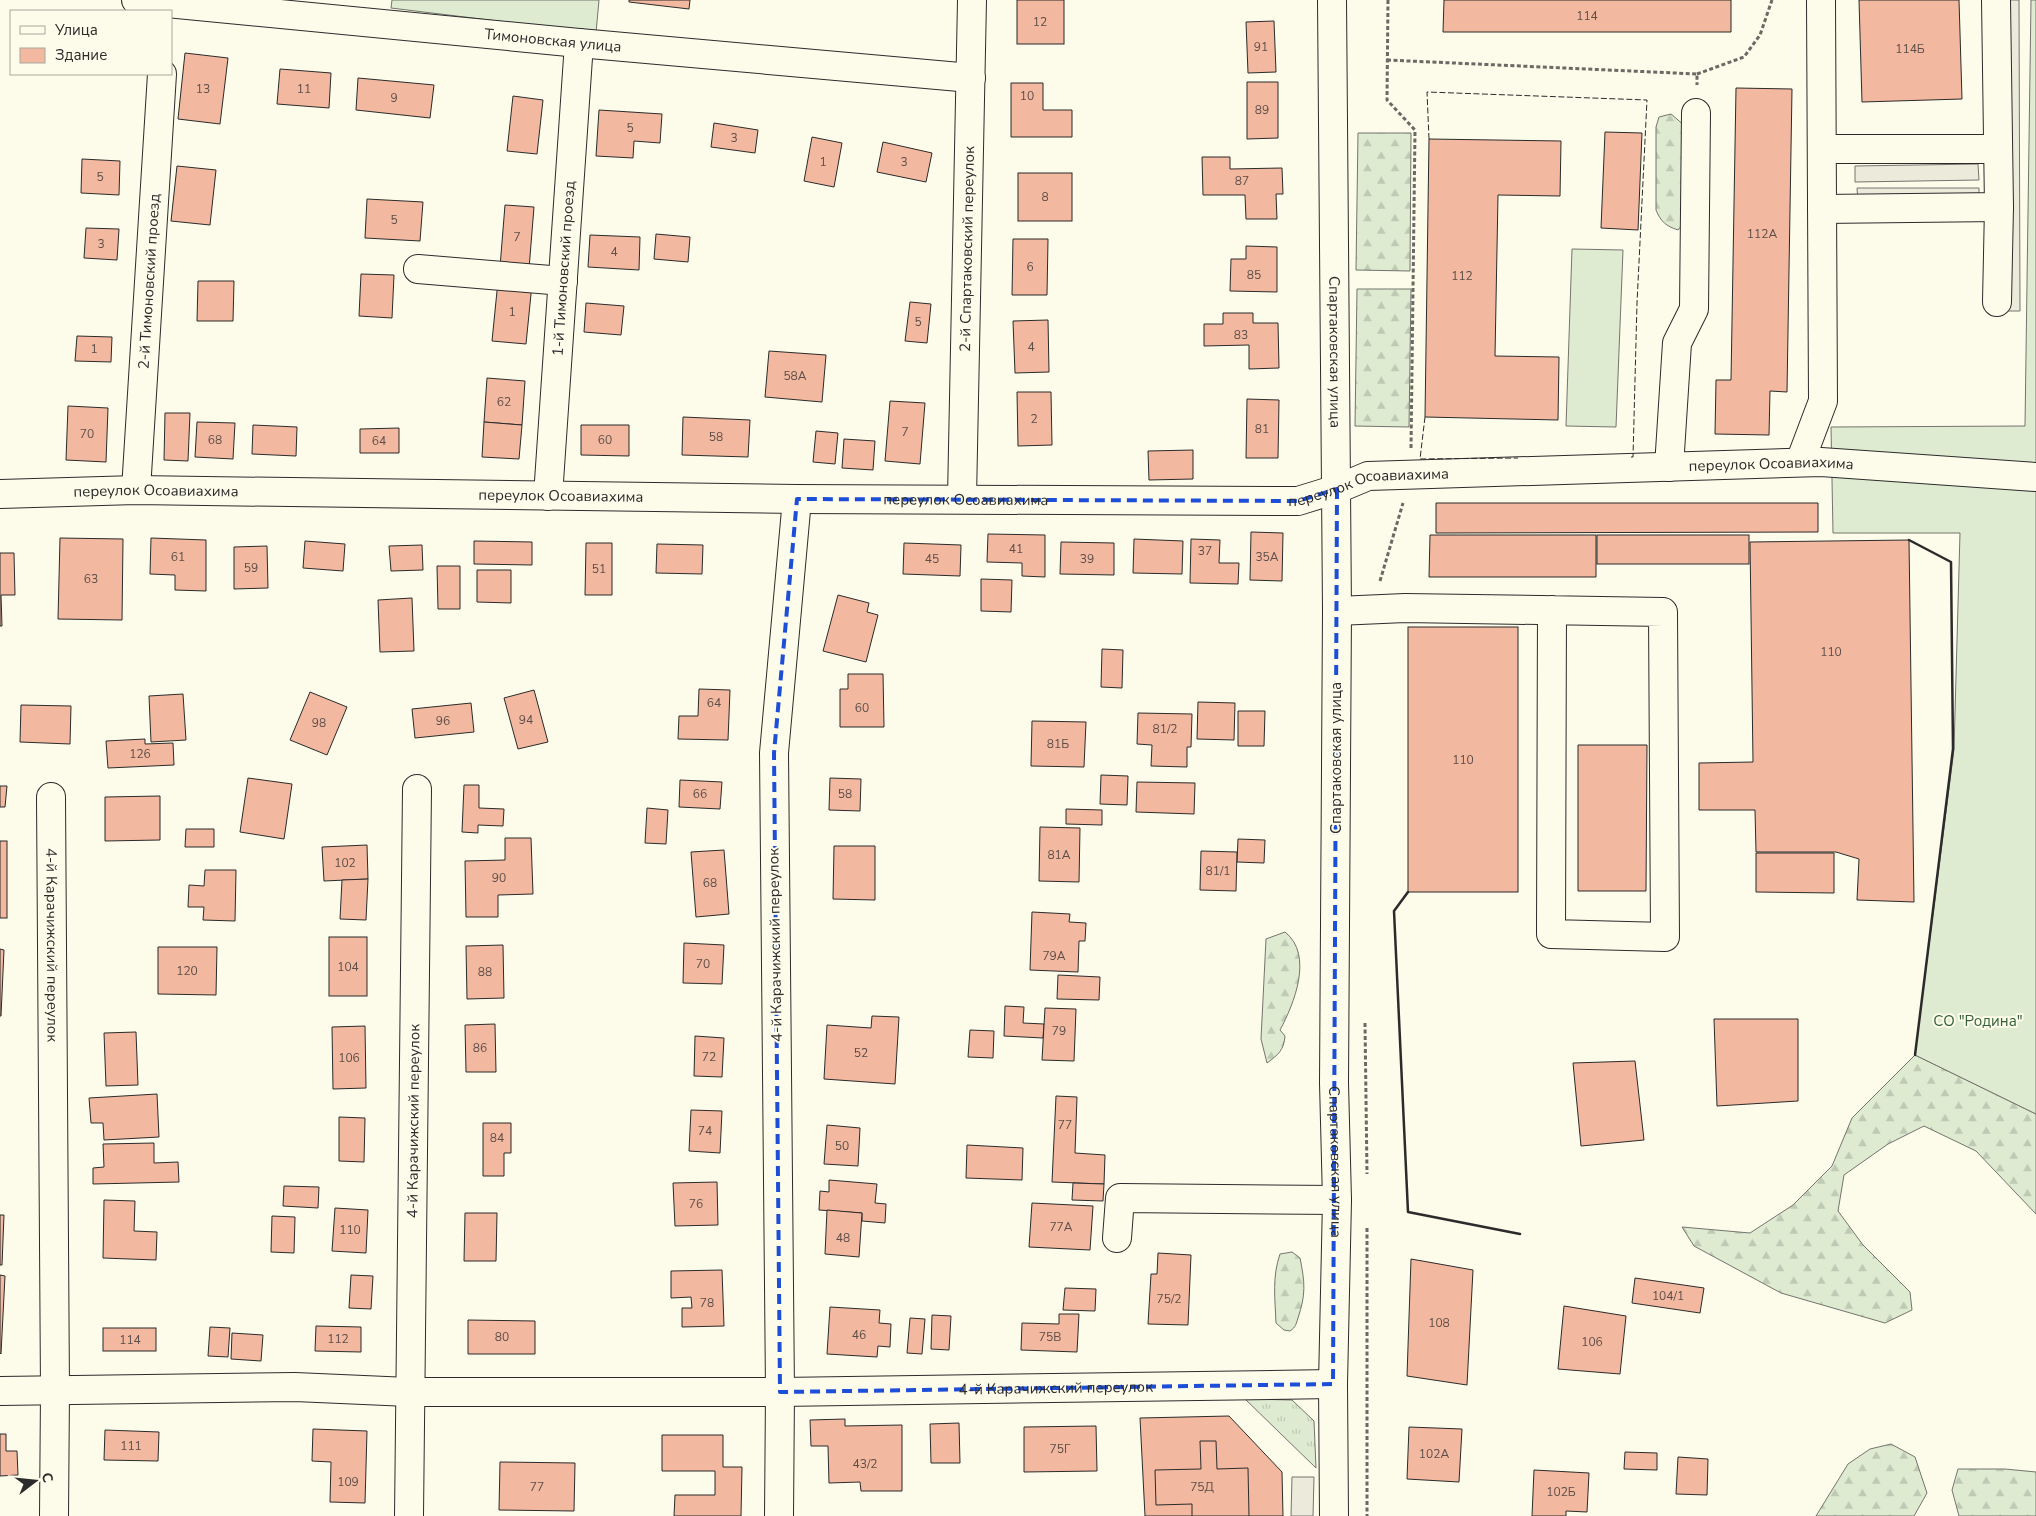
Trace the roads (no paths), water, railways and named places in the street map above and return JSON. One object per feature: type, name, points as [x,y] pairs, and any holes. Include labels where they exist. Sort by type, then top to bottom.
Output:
[{"type":"street","name":"Тимоновская улица","points":[[136,0],[166,8],[970,78]]},
{"type":"street","name":"2-й Спартаковский переулок","points":[[962,498],[972,0]]},
{"type":"street","name":"Спартаковская улица","points":[[1332,0],[1337,490],[1334,1066],[1337,1200],[1333,1384],[1334,1516]]},
{"type":"street","points":[[1800,462],[1823,401],[1821,0]]},
{"type":"street","points":[[1996,0],[1999,207],[1997,302]]},
{"type":"street","name":"1-й Тимоновский проезд","points":[[548,496],[579,43]]},
{"type":"street","name":"2-й Тимоновский проезд","points":[[136,490],[162,75]]},
{"type":"street","points":[[1669,467],[1677,343],[1694,309],[1696,113]]},
{"type":"street","points":[[1822,148],[1998,149]]},
{"type":"street","points":[[1822,209],[1999,207]]},
{"type":"street","points":[[418,269],[563,281]]},
{"type":"street","name":"переулок Осоавиахима","points":[[0,494],[136,490],[797,499],[962,498],[1298,501],[1337,490],[1368,476],[1821,462],[2036,477]]},
{"type":"street","name":"4-й Карачижский переулок","points":[[779,1516],[780,1392],[774,753],[797,499]]},
{"type":"street","points":[[1337,612],[1405,608],[1552,610],[1663,612],[1665,936],[1551,934],[1552,610]]},
{"type":"street","name":"4-й Карачижский переулок","points":[[408,1516],[417,789]]},
{"type":"street","name":"4-й Карачижский переулок","points":[[51,797],[55,1391],[54,1516]]},
{"type":"street","points":[[1117,1238],[1120,1198],[1337,1200]]},
{"type":"street","name":"4-й Карачижский переулок","points":[[0,1391],[295,1387],[410,1392],[780,1392],[1333,1384]]},
{"type":"park label","name":"СО \"Родина\"","points":[[1978,1021]]}]
